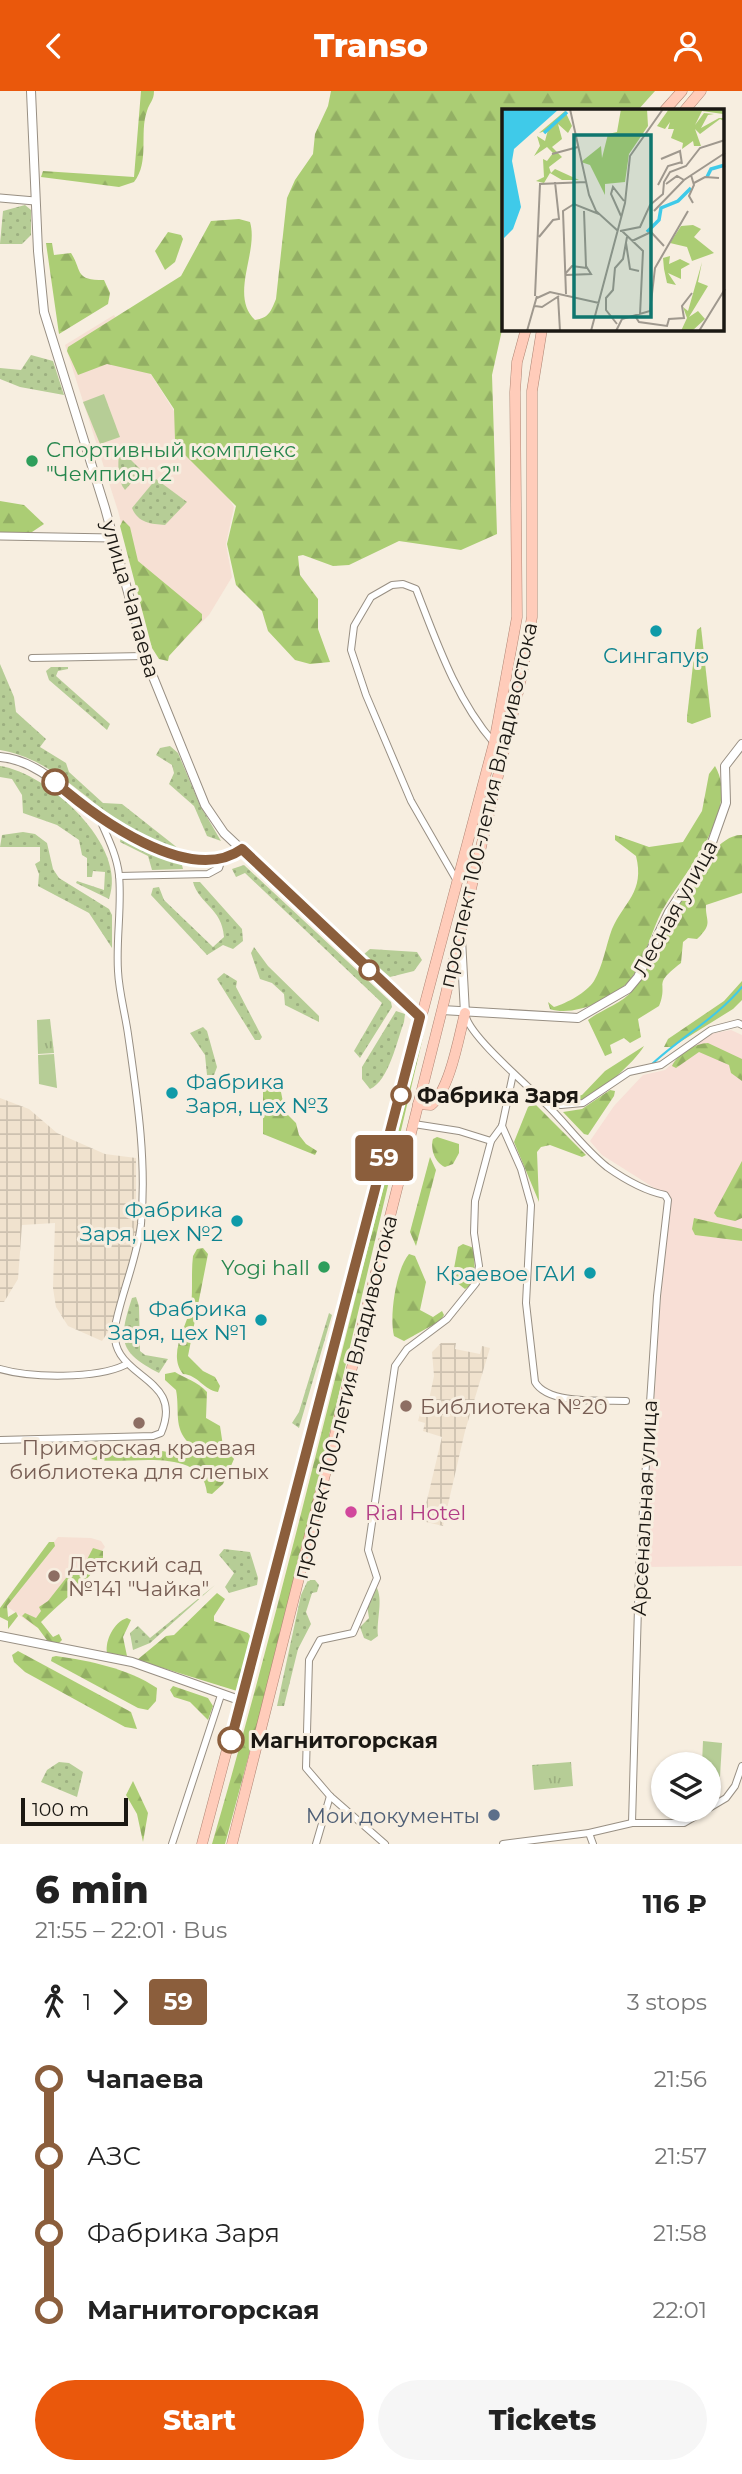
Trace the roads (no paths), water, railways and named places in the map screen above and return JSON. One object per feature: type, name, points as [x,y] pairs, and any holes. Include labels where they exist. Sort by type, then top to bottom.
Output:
[{"type":"highway","points":[[666,109],[682,91]]},
{"type":"highway","points":[[686,109],[701,91]]},
{"type":"highway","name":"проспект 100-летия Владивостока","points":[[202,1844],[494,743],[517,617],[515,392],[517,362],[525,331]]},
{"type":"highway","name":"проспект 100-летия Владивостока","points":[[232,1844],[442,1010],[460,927],[495,793],[532,617],[532,391],[542,331]]},
{"type":"highway","points":[[418,1104],[431,1105],[437,1099],[452,1063],[465,1013]]},
{"type":"main road","name":"улица Чапаева","points":[[31,91],[44,312],[113,538],[145,656],[205,805],[224,833],[420,1017]]},
{"type":"main road","name":"Лесная улица","points":[[442,1010],[578,1018],[628,989],[638,977],[669,912],[709,851],[726,803],[725,766],[742,744]]},
{"type":"main road","points":[[0,757],[25,762],[42,772],[99,819],[121,833],[160,849],[187,856],[222,859],[242,849]]},
{"type":"main road","points":[[460,927],[465,1013]]},
{"type":"main road","points":[[0,1636],[122,1660],[242,1701]]},
{"type":"street","points":[[0,198],[36,201]]},
{"type":"street","points":[[0,536],[113,538]]},
{"type":"street","points":[[457,881],[411,801],[366,695],[351,650],[354,626],[371,597],[392,585],[403,584],[416,589],[469,712],[494,743]]},
{"type":"street","points":[[32,658],[145,656]]},
{"type":"street","points":[[0,1440],[159,1436],[166,1419],[163,1399],[147,1377],[125,1365],[116,1346],[115,1330],[136,1253],[143,1188],[141,1138],[118,971],[119,876],[111,845],[99,819]]},
{"type":"street","points":[[119,876],[208,874],[219,869],[222,859]]},
{"type":"street","points":[[465,1013],[468,1023],[513,1074],[544,1101],[561,1105],[583,1103],[629,1072],[671,1061],[711,1030],[738,1023],[742,1025]]},
{"type":"street","points":[[385,1844],[330,1796],[305,1765],[309,1660],[320,1640],[349,1635],[355,1630],[377,1578],[369,1557],[370,1535],[395,1366],[407,1349],[447,1319],[476,1283],[479,1266],[474,1210],[491,1141],[502,1126],[513,1074]]},
{"type":"street","name":"Арсенальная улица","points":[[544,1101],[606,1165],[653,1193],[664,1195],[668,1201],[657,1296],[639,1582],[632,1823]]},
{"type":"street","points":[[414,1124],[459,1131],[491,1141]]},
{"type":"street","points":[[502,1126],[521,1169],[531,1205],[526,1303],[536,1382],[541,1391],[552,1397],[626,1401]]},
{"type":"street","points":[[0,1369],[36,1374],[95,1374],[125,1365]]},
{"type":"street","points":[[172,1844],[221,1695]]},
{"type":"street","points":[[503,1844],[589,1833],[632,1823],[684,1823],[697,1818],[726,1798],[735,1787],[742,1766]]},
{"type":"street","points":[[316,1844],[330,1796]]},
{"type":"street","points":[[589,1833],[593,1844]]},
{"type":"waterway","points":[[650,1066],[721,1008],[742,987]]},
{"type":"place","name":"Спортивный комплекс \"Чемпион 2\"","points":[[32,461]]},
{"type":"place","name":"Сингапур","points":[[656,631]]},
{"type":"place","name":"Фабрика Заря, цех №3","points":[[172,1093]]},
{"type":"place","name":"Фабрика Заря","points":[[401,1095]]},
{"type":"place","name":"Фабрика Заря, цех №2","points":[[237,1221]]},
{"type":"place","name":"Yogi hall","points":[[324,1267]]},
{"type":"place","name":"Краевое ГАИ","points":[[590,1273]]},
{"type":"place","name":"Фабрика Заря, цех №1","points":[[261,1320]]},
{"type":"place","name":"Библиотека №20","points":[[406,1406]]},
{"type":"place","name":"Приморская краевая библиотека для слепых","points":[[139,1423]]},
{"type":"place","name":"Rial Hotel","points":[[351,1512]]},
{"type":"place","name":"Детский сад №141 \"Чайка\"","points":[[54,1576]]},
{"type":"place","name":"Магнитогорская","points":[[231,1740]]},
{"type":"place","name":"Мои документы","points":[[494,1815]]}]
